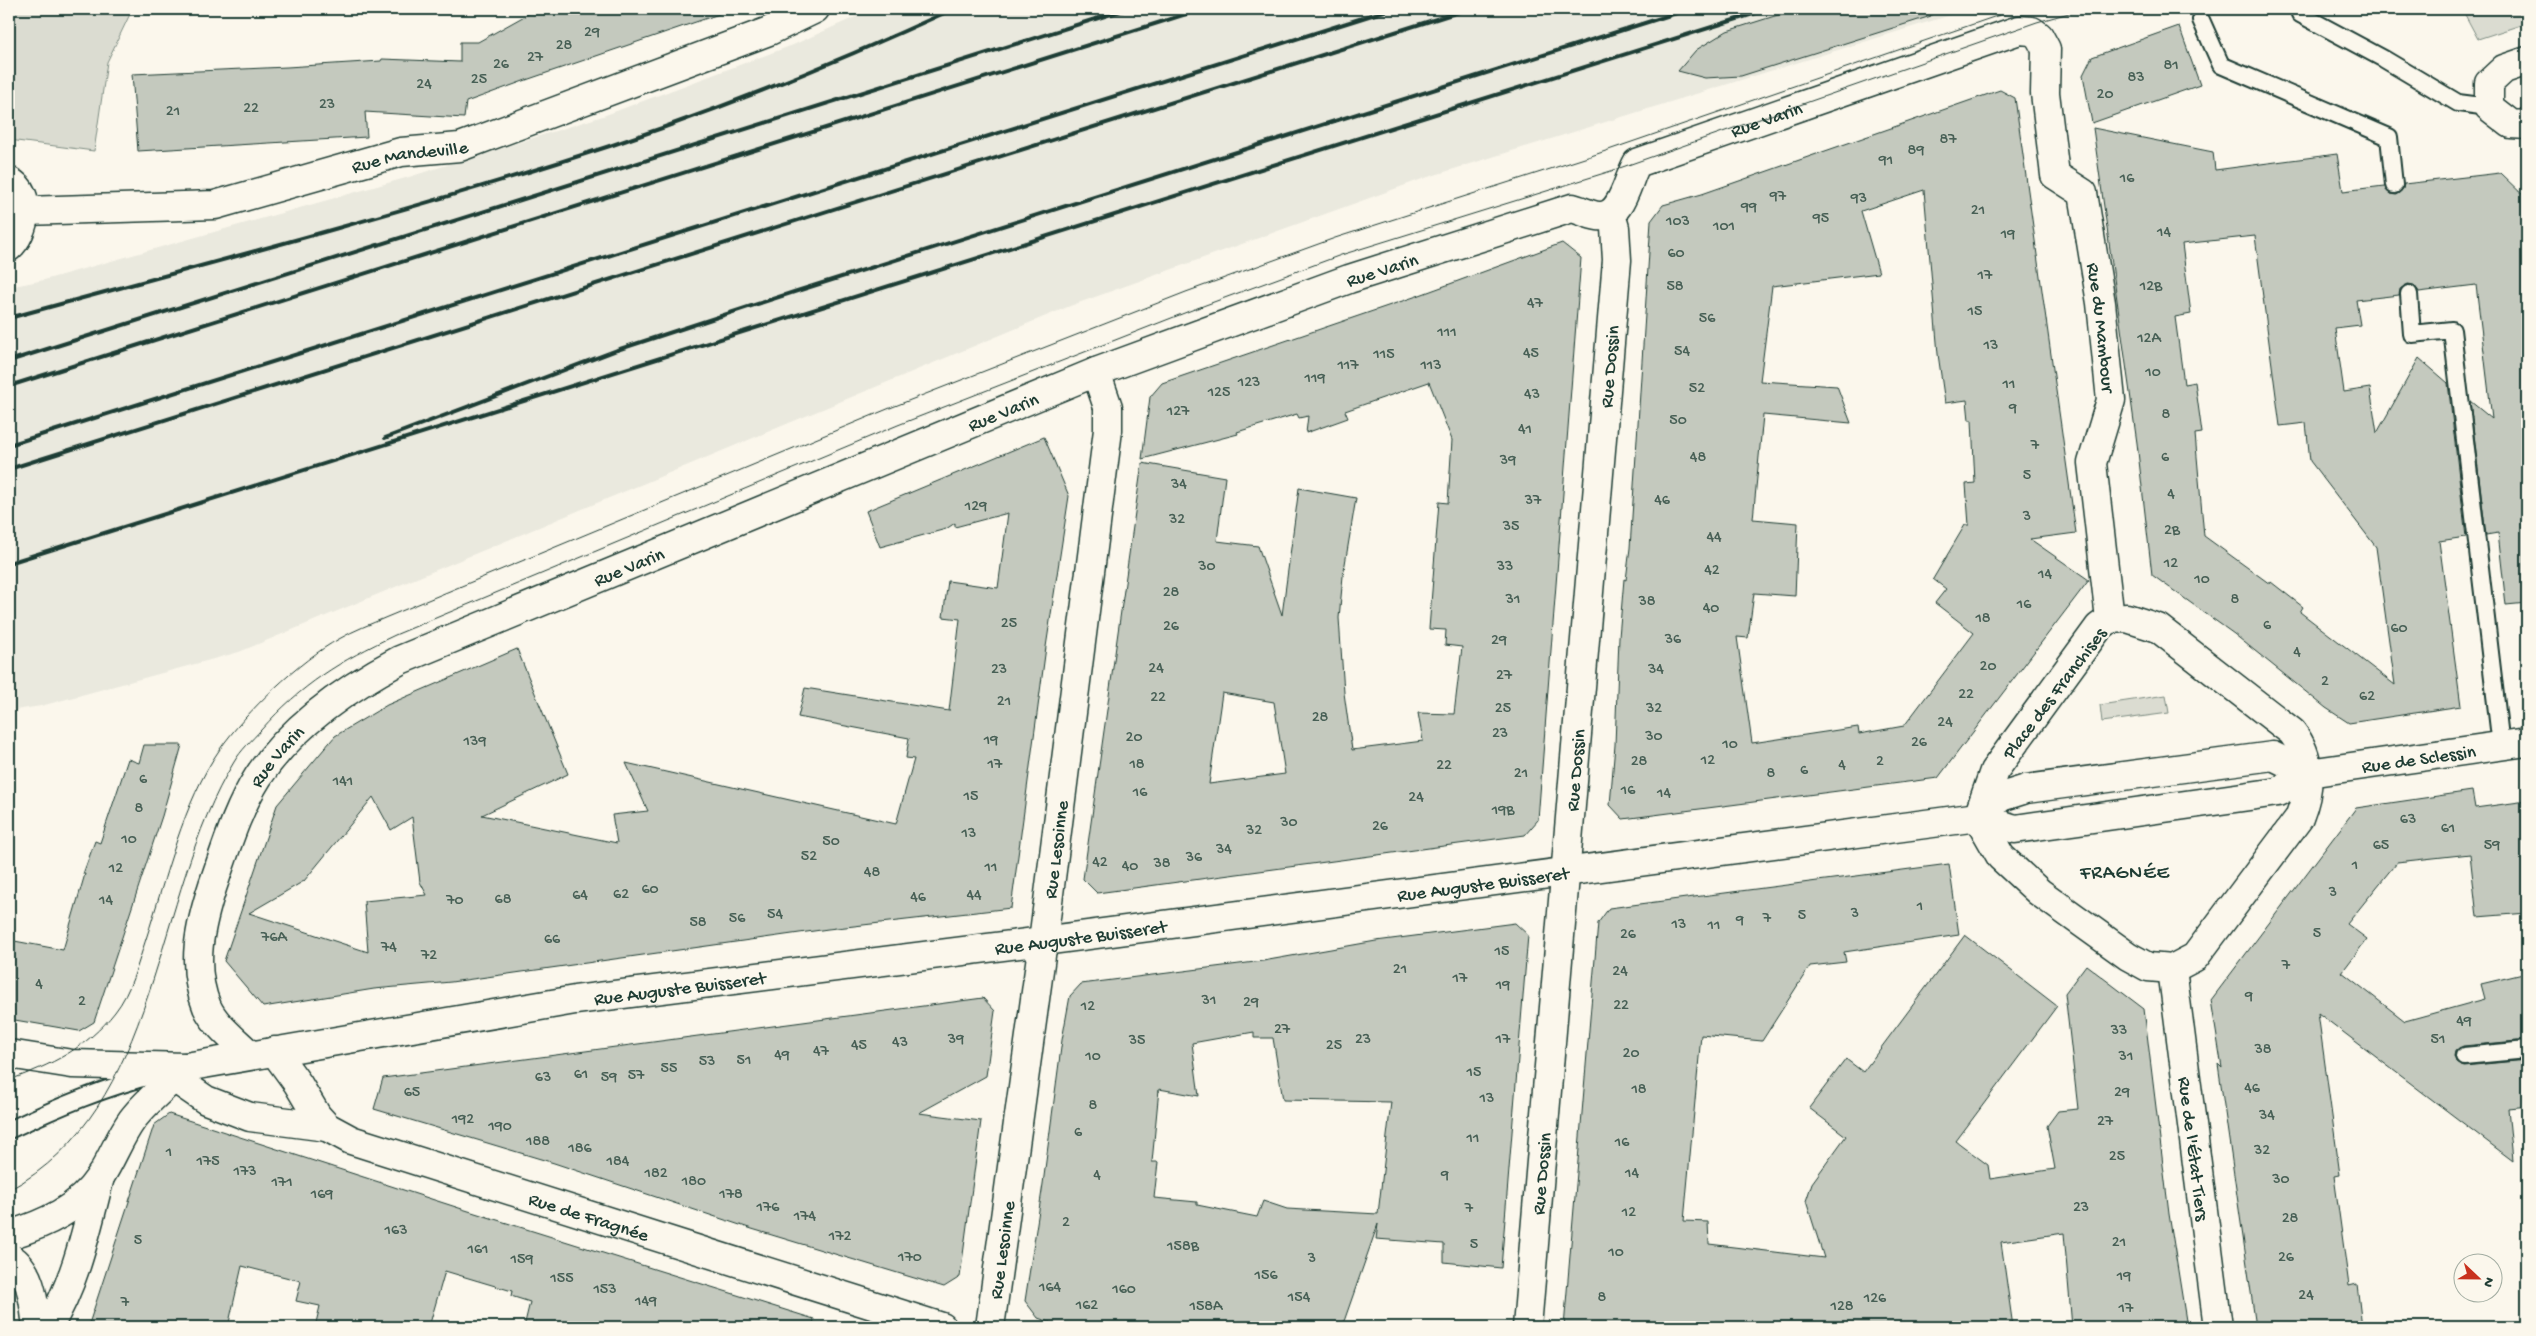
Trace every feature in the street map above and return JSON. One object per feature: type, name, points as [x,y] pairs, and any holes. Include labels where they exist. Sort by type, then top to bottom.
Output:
[{"type":"street","name":"Rue Mandeville","points":[[25,210],[215,205],[402,152],[460,146],[769,31],[815,9]]},
{"type":"street","name":"Rue Varin","points":[[262,1053],[226,1032],[208,1008],[200,976],[197,948],[201,920],[233,826],[259,776],[289,740],[331,701],[361,680],[400,660],[1096,372],[1349,279],[1572,208],[1591,215],[1611,214],[1621,203],[1629,177],[1637,163],[2019,30],[2032,31],[2039,36],[2046,49]]},
{"type":"street","name":"Rue du Mambour","points":[[2046,49],[2045,93],[2055,175],[2083,193],[2101,303],[2111,400],[2092,463],[2110,620]]},
{"type":"street","points":[[2527,61],[2504,69],[2489,83],[2490,107],[2511,124],[2527,124]]},
{"type":"street","points":[[9,182],[14,184],[22,195],[25,210],[22,228],[9,247]]},
{"type":"street","name":"Rue Dossin","points":[[1527,1327],[1617,260],[1615,228],[1611,214]]},
{"type":"street","name":"Rue Lesoinne","points":[[990,1327],[1043,941],[1108,430],[1108,407],[1096,372]]},
{"type":"street","name":"Place des Franchises","points":[[1978,817],[1994,771],[2099,627],[2110,620],[2133,619],[2158,628],[2284,726],[2302,745],[2308,774],[2306,802],[2299,818],[2196,957],[2172,969]]},
{"type":"street","name":"Rue de Sclessin","points":[[2308,774],[2514,744]]},
{"type":"street","points":[[1978,817],[2001,797],[2026,788],[2216,763],[2273,756],[2308,774]]},
{"type":"street","points":[[1978,817],[2015,829],[2278,792],[2308,774]]},
{"type":"street","points":[[1978,817],[2001,857],[2039,892],[2128,956],[2148,966],[2172,969]]},
{"type":"street","name":"Rue Auguste Buisseret","points":[[9,1054],[72,1064],[180,1073],[262,1053],[575,1000],[1043,941],[1978,817]]},
{"type":"street","name":"Rue de l'État Tiers","points":[[2172,969],[2218,1327]]},
{"type":"street","name":"Rue de Fragnée","points":[[262,1053],[298,1084],[317,1116],[327,1127],[351,1140],[942,1327]]},
{"type":"street","points":[[9,1235],[65,1212],[81,1201],[100,1177],[131,1122],[180,1073],[206,1100],[250,1117],[327,1127]]},
{"type":"street","points":[[48,1327],[58,1311],[74,1269],[100,1177]]},
{"type":"street","points":[[9,1257],[14,1260],[27,1278],[37,1327]]},
{"type":"lane","points":[[2300,14],[2384,59],[2458,103],[2490,107]]},
{"type":"lane","points":[[2201,20],[2222,65],[2389,137],[2394,185]]},
{"type":"lane","points":[[2409,294],[2412,334],[2452,330],[2514,744]]},
{"type":"lane","points":[[2464,1056],[2527,1050]]},
{"type":"lane","points":[[9,1130],[69,1102],[119,1084],[180,1073]]},
{"type":"shaded area","points":[[9,9],[146,9],[130,14],[107,62],[94,151],[9,140]]},
{"type":"shaded area","points":[[873,9],[1970,9],[1425,178],[1070,306],[239,652],[41,706],[9,711],[9,287],[44,280],[409,177],[603,116],[793,45]]},
{"type":"shaded area","points":[[2462,9],[2527,9],[2527,23],[2478,39]]},
{"type":"shaded area","points":[[2166,695],[2169,713],[2102,722],[2100,705]]},
{"type":"building","points":[[537,9],[721,9],[722,13],[466,102],[464,118],[365,112],[367,137],[138,151],[132,74],[287,67],[381,61],[382,59],[460,62],[460,42],[478,42]]},
{"type":"building","points":[[1797,9],[1930,9],[1931,16],[1741,76],[1705,78],[1678,71],[1696,50],[1727,31]]},
{"type":"building","points":[[2179,26],[2200,85],[2092,123],[2083,75],[2092,57]]},
{"type":"building","points":[[2000,90],[2015,98],[2076,533],[2030,539],[2089,580],[1938,778],[1623,819],[1610,805],[1615,745],[1619,637],[1624,579],[1626,580],[1630,548],[1651,221],[1663,205],[1702,194]],"holes":[[[1924,190],[1938,354],[1945,403],[1967,400],[1969,420],[1972,420],[1975,483],[1966,484],[1969,525],[1965,525],[1933,579],[1946,589],[1935,603],[1974,633],[1904,726],[1859,734],[1858,727],[1752,743],[1737,637],[1748,638],[1754,593],[1795,596],[1798,523],[1753,519],[1763,415],[1851,423],[1837,386],[1760,381],[1772,286],[1879,273],[1861,211]]]},
{"type":"building","points":[[2093,128],[2213,152],[2215,170],[2337,154],[2343,191],[2384,186],[2390,194],[2396,195],[2403,189],[2404,184],[2500,173],[2527,199],[2527,603],[2506,605],[2498,533],[2486,535],[2470,401],[2492,419],[2476,285],[2419,292],[2414,285],[2408,284],[2400,289],[2399,295],[2356,300],[2360,325],[2335,328],[2344,392],[2370,388],[2377,433],[2419,358],[2448,383],[2466,537],[2439,541],[2461,706],[2349,723],[2326,708],[2234,634],[2152,575],[2137,443]],"holes":[[[2255,236],[2280,426],[2306,423],[2310,461],[2376,547],[2395,685],[2300,612],[2303,607],[2271,582],[2270,584],[2204,536],[2195,434],[2202,433],[2195,382],[2184,384],[2175,317],[2191,314],[2182,244]]]},
{"type":"building","points":[[1562,243],[1581,258],[1538,820],[1525,835],[1097,893],[1083,879],[1142,463],[1225,477],[1217,541],[1258,546],[1282,615],[1299,488],[1356,498],[1343,576],[1339,618],[1344,693],[1352,750],[1423,741],[1418,713],[1454,714],[1462,647],[1445,645],[1446,630],[1429,629],[1439,502],[1448,503],[1452,440],[1429,382],[1345,411],[1348,418],[1306,433],[1308,416],[1299,418],[1297,414],[1237,432],[1238,434],[1142,459],[1150,397],[1162,383],[1417,296]],"holes":[[[1222,693],[1274,702],[1285,774],[1209,784]]]},
{"type":"building","points":[[1044,437],[1069,496],[1046,647],[1011,908],[828,929],[451,982],[374,989],[263,1007],[224,961],[277,805],[335,736],[387,705],[517,649],[568,774],[482,815],[617,843],[612,815],[648,811],[626,763],[896,824],[914,759],[906,758],[909,738],[798,717],[805,688],[949,711],[960,619],[943,617],[948,581],[998,588],[1008,513],[955,527],[955,523],[946,529],[880,547],[866,511]],"holes":[[[373,797],[391,830],[412,817],[420,882],[427,895],[364,901],[368,952],[249,913],[304,881]]]},
{"type":"building","points":[[144,745],[182,745],[162,816],[94,1022],[79,1031],[9,1019],[9,940],[63,950],[85,874],[83,874],[95,841],[100,843],[128,759],[139,763]]},
{"type":"building","points":[[2472,791],[2475,808],[2527,801],[2527,913],[2477,917],[2470,854],[2397,862],[2347,924],[2367,939],[2342,972],[2405,1021],[2485,999],[2481,984],[2527,973],[2527,1040],[2463,1046],[2455,1051],[2454,1056],[2456,1062],[2464,1066],[2527,1060],[2527,1106],[2508,1108],[2513,1161],[2318,1013],[2340,1175],[2334,1176],[2349,1286],[2357,1284],[2362,1327],[2256,1327],[2218,1064],[2222,1068],[2211,1000],[2356,808]]},
{"type":"building","points":[[1949,864],[1959,935],[1844,952],[1846,962],[1810,966],[1762,1041],[1701,1035],[1684,1221],[1708,1222],[1709,1244],[1824,1258],[1806,1201],[1812,1183],[1846,1136],[1809,1108],[1846,1059],[1863,1072],[1965,935],[2057,1006],[1956,1141],[1988,1165],[1990,1179],[2055,1169],[2047,1126],[2058,1111],[2078,1109],[2065,993],[2086,965],[2144,1009],[2169,1214],[2187,1327],[2072,1327],[2064,1233],[2001,1242],[2013,1327],[1564,1327],[1598,923],[1609,908]]},
{"type":"building","points":[[1515,923],[1528,935],[1501,1268],[1444,1262],[1444,1244],[1376,1239],[1378,1224],[1342,1327],[1064,1327],[1038,1318],[1025,1301],[1070,996],[1081,984],[1263,961],[1376,941]],"holes":[[[1254,1032],[1254,1038],[1273,1038],[1283,1100],[1391,1102],[1378,1214],[1287,1209],[1263,1201],[1257,1217],[1197,1205],[1197,1202],[1154,1198],[1158,1162],[1152,1162],[1159,1089],[1199,1096],[1192,1043]]]},
{"type":"building","points":[[983,998],[995,1011],[986,1076],[919,1113],[981,1121],[960,1277],[944,1287],[752,1229],[554,1163],[374,1109],[383,1078]]},
{"type":"building","points":[[169,1114],[459,1208],[814,1319],[813,1327],[524,1327],[530,1302],[511,1296],[512,1291],[445,1271],[429,1327],[315,1327],[320,1306],[296,1301],[301,1281],[242,1266],[228,1327],[88,1327],[154,1125]]},
{"type":"tram line","points":[[9,1080],[53,1062],[67,1054],[93,1035],[115,1012],[134,977],[177,841],[196,792],[207,770],[231,735],[274,688],[307,660],[345,636],[890,408],[1186,292],[1335,238],[1594,155],[2017,9]]},
{"type":"tram line","points":[[9,1190],[59,1154],[97,1107],[126,1054],[148,995],[186,873],[207,815],[234,762],[243,749],[292,699],[339,664],[395,635],[898,425],[1192,310],[1341,255],[1611,171],[2037,22],[2083,9]]},
{"type":"railway","points":[[9,318],[352,224],[608,147],[807,73],[953,9]]},
{"type":"railway","points":[[9,361],[1127,9]]},
{"type":"railway","points":[[9,386],[1202,9]]},
{"type":"railway","points":[[9,445],[1391,9]]},
{"type":"railway","points":[[9,469],[1468,9]]},
{"type":"railway","points":[[385,438],[617,350],[794,292],[1689,9]]},
{"type":"railway","points":[[9,563],[1769,9]]},
{"type":"district","name":"FRAGNÉE","points":[[2125,871]]}]
